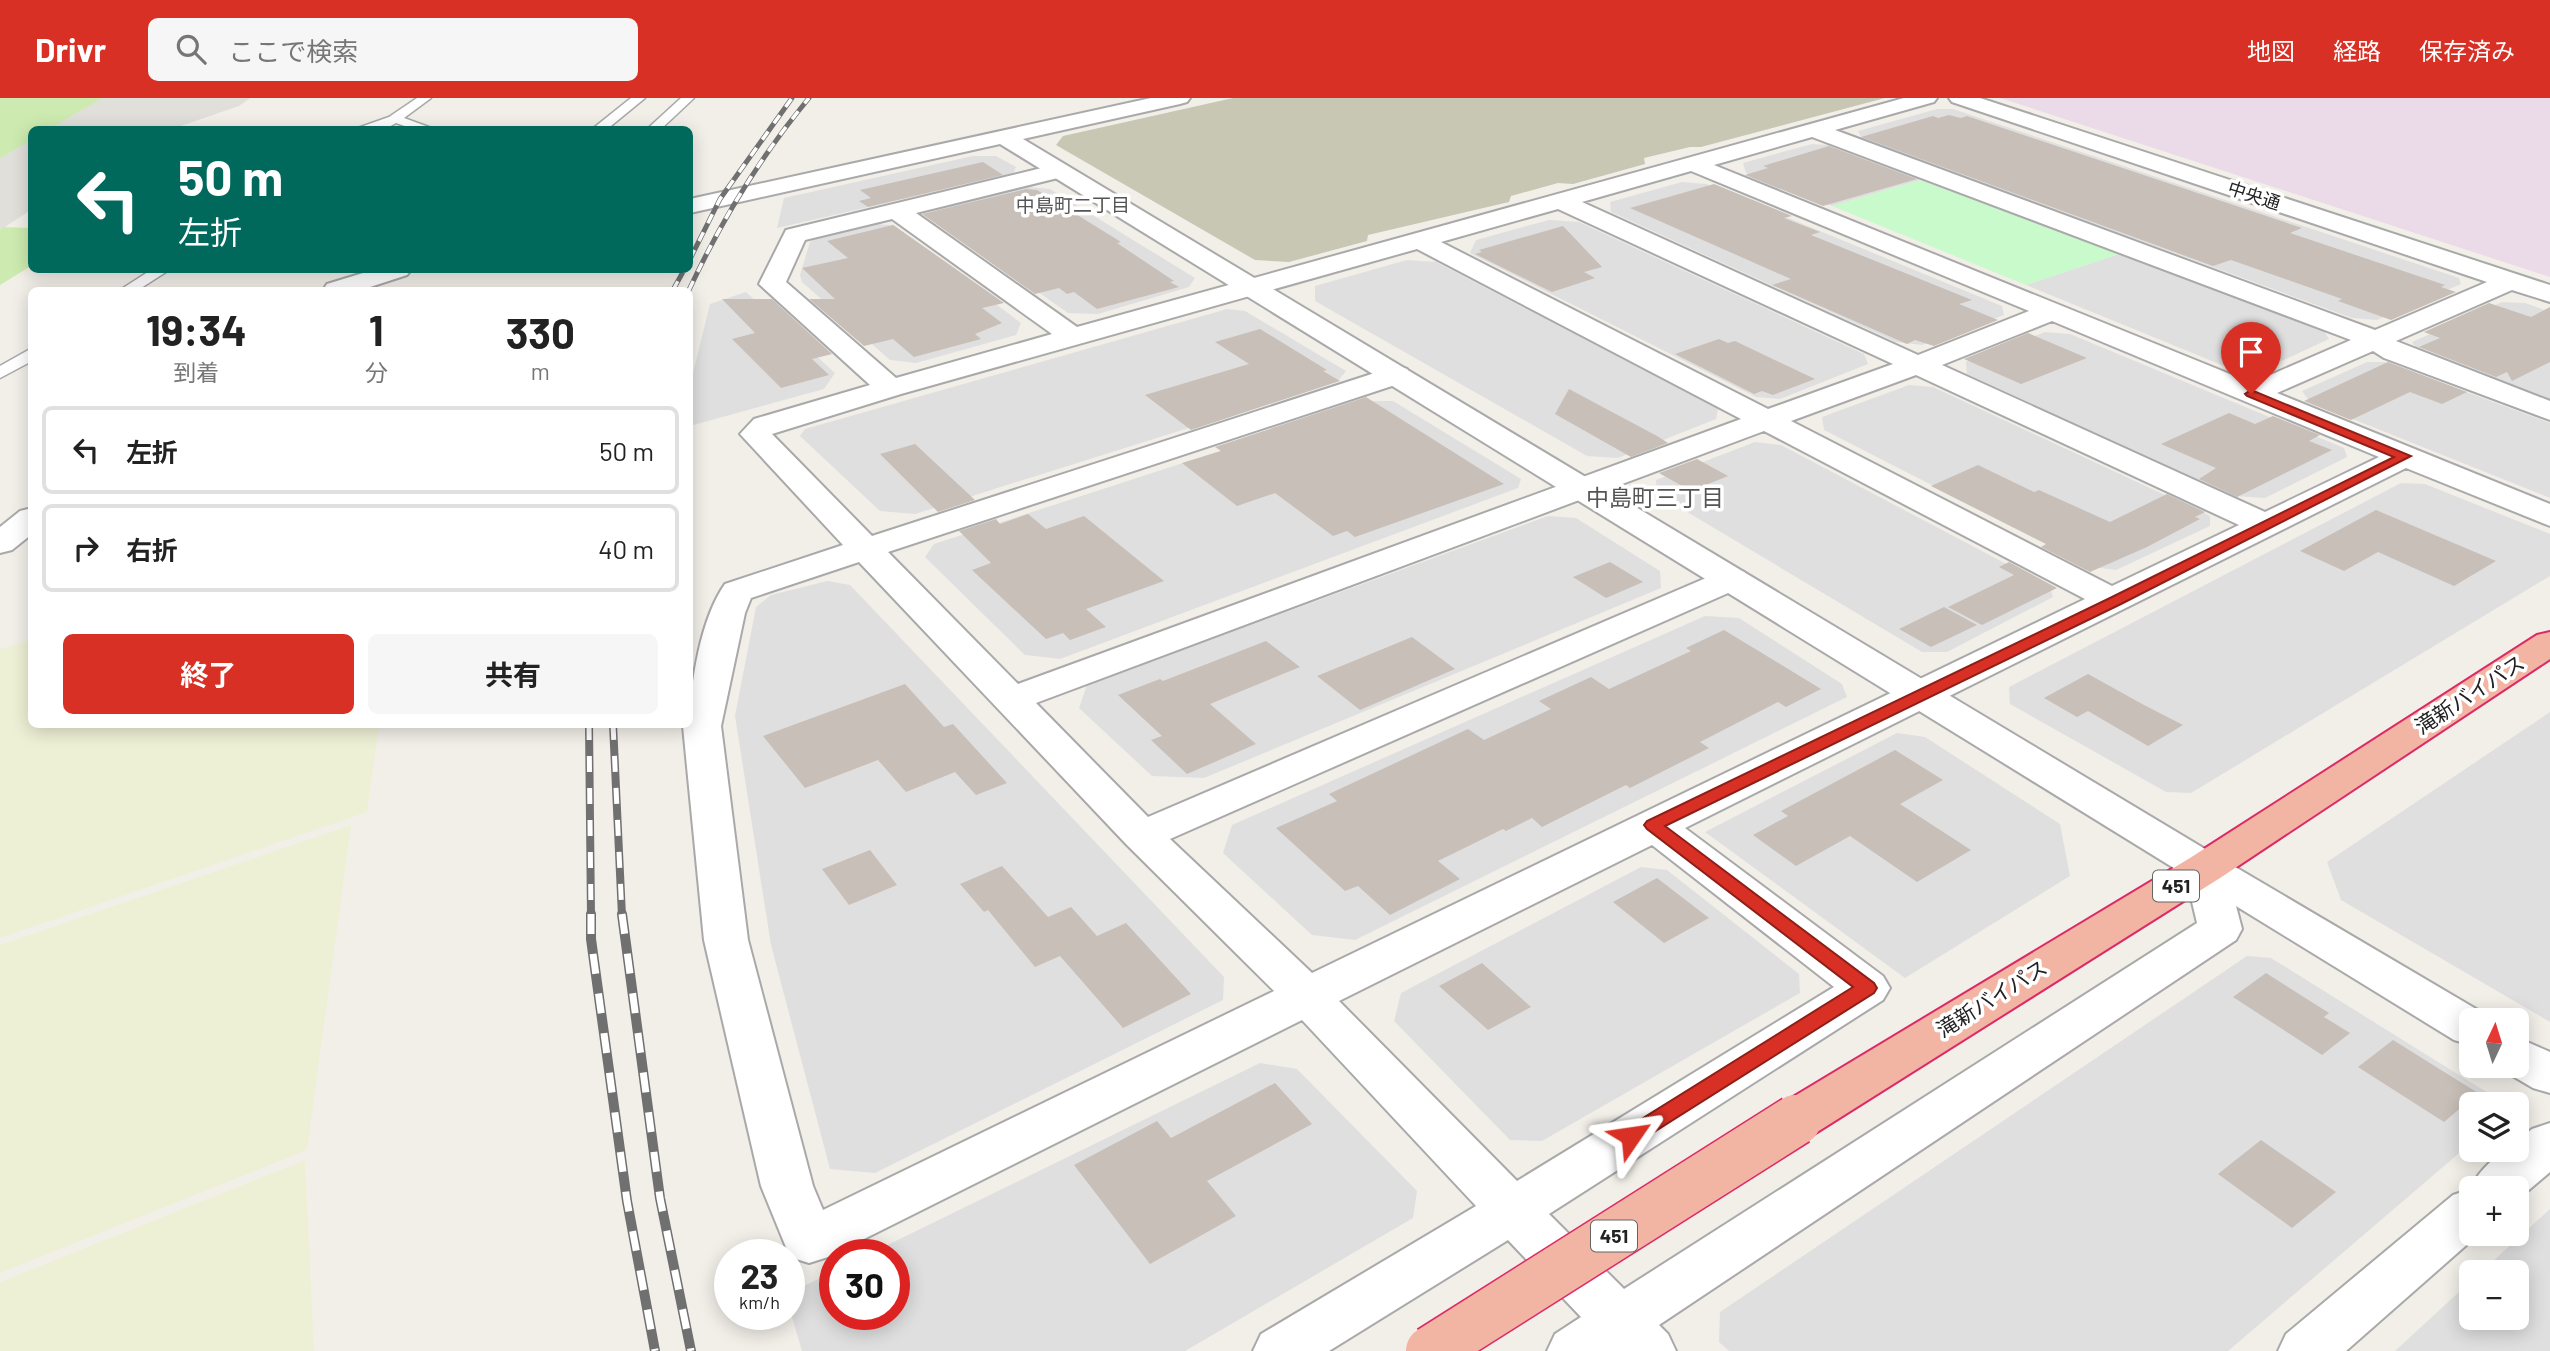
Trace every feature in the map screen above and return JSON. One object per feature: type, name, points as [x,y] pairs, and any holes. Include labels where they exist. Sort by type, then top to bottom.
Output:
[{"type":"highway","name":"滝新バイパス","points":[[1431,1351],[1796,1120],[2205,868],[2550,643]]},
{"type":"street","points":[[693,205],[1180,98]]},
{"type":"street","points":[[1634,1336],[1307,996],[1142,835],[755,434],[765,425],[891,388],[1927,98]]},
{"type":"street","name":"中央通","points":[[1959,98],[2550,295]]},
{"type":"street","points":[[1814,130],[2376,340],[2394,352],[2550,411]]},
{"type":"street","points":[[1002,136],[2459,1021]]},
{"type":"street","points":[[1693,164],[2550,516]]},
{"type":"street","points":[[891,388],[772,284],[795,234],[1058,171]]},
{"type":"street","points":[[1560,201],[2264,524]]},
{"type":"street","points":[[896,210],[1073,337]]},
{"type":"street","points":[[1421,241],[2115,601]]},
{"type":"street","points":[[345,287],[389,273]]},
{"type":"street","points":[[2251,394],[2510,281]]},
{"type":"street","points":[[1012,699],[1915,366],[2051,313]]},
{"type":"street","points":[[1396,375],[737,591],[727,613],[702,726],[726,940],[787,1186],[809,1241],[1920,694],[2115,601],[2264,524],[2405,456]]},
{"type":"street","points":[[0,543],[28,521]]},
{"type":"street","points":[[1142,835],[1732,579]]},
{"type":"street","points":[[1281,1351],[1513,1210],[1867,988],[1653,825]]},
{"type":"street","points":[[1575,1351],[1634,1336],[2220,929],[2205,868]]},
{"type":"street","points":[[2529,1063],[2550,1075]]},
{"type":"street","points":[[2511,1176],[2550,1143]]},
{"type":"street","points":[[2306,1351],[2459,1220]]},
{"type":"lane","points":[[385,126],[425,98]]},
{"type":"lane","points":[[602,126],[639,98]]},
{"type":"lane","points":[[656,126],[688,98]]},
{"type":"lane","points":[[371,126],[395,119],[417,126]]},
{"type":"lane","points":[[133,287],[156,273]]},
{"type":"lane","points":[[0,373],[28,356]]},
{"type":"shaded area","points":[[98,98],[250,98],[239,106],[181,126],[51,126]]},
{"type":"shaded area","points":[[1233,98],[1885,98],[1701,147],[1644,158],[1645,164],[1573,184],[1558,183],[1511,196],[1509,202],[1368,235],[1367,241],[1289,262],[1255,260],[1056,145],[1063,136]]},
{"type":"shaded area","points":[[2000,98],[2550,98],[2550,277]]},
{"type":"shaded area","points":[[1937,109],[1953,109],[2459,278],[2461,284],[2377,320],[2352,318],[1862,139],[1858,131]]},
{"type":"shaded area","points":[[28,139],[28,212],[0,230],[0,155]]},
{"type":"shaded area","points":[[1812,144],[1828,145],[1920,180],[1832,206],[1746,173],[1743,163]]},
{"type":"shaded area","points":[[973,156],[996,156],[1016,167],[1013,174],[777,228],[784,198]]},
{"type":"shaded area","points":[[1682,182],[1706,184],[2002,306],[2004,315],[1922,345],[1896,342],[1611,212],[1610,202]]},
{"type":"shaded area","points":[[1030,187],[1050,189],[1195,278],[1189,287],[1098,314],[1068,313],[931,216],[937,209]]},
{"type":"shaded area","points":[[1549,220],[1579,222],[1864,354],[1868,364],[1780,399],[1756,397],[1470,253],[1476,240]]},
{"type":"shaded area","points":[[877,224],[891,225],[1021,323],[1016,335],[916,363],[890,360],[802,282],[800,275],[810,242],[821,236]]},
{"type":"shaded area","points":[[2119,254],[2324,331],[2329,339],[2260,371],[2234,370],[2026,285]]},
{"type":"shaded area","points":[[1407,260],[1436,262],[1718,409],[1716,419],[1618,458],[1587,456],[1315,301],[1315,286]]},
{"type":"shaded area","points":[[746,292],[835,373],[824,389],[693,425],[693,373],[710,304]]},
{"type":"shaded area","points":[[2502,302],[2525,303],[2550,312],[2550,400],[2419,352],[2412,342]]},
{"type":"shaded area","points":[[1227,309],[1245,311],[1346,371],[1338,381],[915,514],[880,511],[800,436],[805,429]]},
{"type":"shaded area","points":[[2045,332],[2070,334],[2344,448],[2347,457],[2265,498],[2235,496],[1967,374],[1966,362]]},
{"type":"shaded area","points":[[2367,362],[2385,362],[2550,423],[2550,498],[2310,402],[2302,391]]},
{"type":"shaded area","points":[[1909,385],[1933,387],[2210,516],[2210,526],[2116,570],[2092,567],[1824,430],[1822,417]]},
{"type":"shaded area","points":[[1373,401],[1393,401],[1521,479],[1518,488],[1060,659],[1025,655],[925,557],[934,544]]},
{"type":"shaded area","points":[[1755,442],[1781,445],[2050,587],[2053,597],[1947,652],[1922,652],[1657,494],[1656,480]]},
{"type":"shaded area","points":[[2401,483],[2425,484],[2550,534],[2550,576],[2191,793],[2166,792],[2010,704],[2009,687]]},
{"type":"shaded area","points":[[1548,516],[1576,518],[1660,571],[1661,588],[1204,778],[1152,776],[1079,708],[1087,685]]},
{"type":"shaded area","points":[[827,581],[850,585],[1224,977],[1223,1000],[875,1173],[830,1169],[771,945],[735,716],[756,607],[771,595]]},
{"type":"shaded area","points":[[1705,616],[1739,618],[1842,684],[1847,697],[1355,940],[1312,935],[1223,853],[1232,825]]},
{"type":"shaded area","points":[[28,641],[28,728],[379,728],[367,812],[0,938],[0,649]]},
{"type":"shaded area","points":[[2550,712],[2550,1022],[2341,900],[2327,862]]},
{"type":"shaded area","points":[[1897,733],[1925,737],[2060,824],[2070,876],[1905,978],[1705,832]]},
{"type":"shaded area","points":[[351,825],[307,1150],[0,1273],[0,945]]},
{"type":"shaded area","points":[[1641,867],[1667,870],[1799,974],[1800,993],[1542,1141],[1510,1140],[1394,1021],[1401,993]]},
{"type":"shaded area","points":[[2247,956],[2271,958],[2459,1075],[2459,1078],[2464,1078],[2486,1092],[2459,1092],[2459,1153],[2228,1351],[1729,1351],[1719,1342],[1720,1312]]},
{"type":"shaded area","points":[[1260,1063],[1297,1069],[1417,1191],[1413,1218],[1185,1351],[802,1351],[796,1330],[805,1330],[805,1285],[819,1279],[819,1330],[910,1330],[910,1239],[900,1239]]},
{"type":"shaded area","points":[[305,1160],[314,1351],[0,1351],[0,1282]]},
{"type":"shaded area","points":[[2550,1209],[2550,1351],[2395,1351],[2459,1292],[2459,1330],[2529,1330],[2529,1260],[2494,1260],[2509,1246],[2529,1246],[2529,1228]]},
{"type":"green space","points":[[0,98],[102,98],[54,126],[28,126],[28,142],[0,158]]},
{"type":"green space","points":[[1920,180],[2119,254],[2026,285],[1832,206]]},
{"type":"green space","points":[[4,227],[28,228],[28,268],[0,285],[0,230]]},
{"type":"building","points":[[1949,115],[1961,118],[1967,116],[2302,228],[2290,233],[2445,285],[2441,287],[2456,292],[2391,320],[2338,301],[2342,299],[2231,260],[2213,266],[1861,137],[1933,116],[1938,118]]},
{"type":"building","points":[[1829,146],[1917,179],[1823,206],[1745,175],[1768,168],[1763,166]]},
{"type":"building","points":[[983,162],[1003,175],[868,207],[859,201],[871,198],[860,190]]},
{"type":"building","points":[[1714,184],[1792,216],[1784,218],[1820,232],[1811,235],[1972,300],[1959,304],[1998,320],[1934,346],[1915,340],[1907,344],[1772,285],[1791,279],[1630,208]]},
{"type":"building","points":[[1026,189],[1037,190],[1121,242],[1117,243],[1179,287],[1097,309],[1074,292],[1067,294],[1059,288],[1035,294],[922,214]]},
{"type":"building","points":[[889,222],[1004,303],[982,308],[1002,323],[975,334],[981,339],[914,357],[893,339],[864,346],[809,299],[835,299],[802,268],[848,258],[827,241],[893,225]]},
{"type":"building","points":[[1563,226],[1602,267],[1584,272],[1595,278],[1552,292],[1475,254],[1482,252],[1479,250]]},
{"type":"building","points":[[722,299],[772,299],[832,354],[812,359],[829,375],[781,388],[732,339],[755,333]]},
{"type":"building","points":[[2489,303],[2531,317],[2550,307],[2550,362],[2512,381],[2507,372],[2496,377],[2419,347],[2440,338],[2424,332]]},
{"type":"building","points":[[1260,329],[1327,370],[1323,371],[1340,381],[1191,430],[1145,395],[1249,364],[1215,342]]},
{"type":"building","points":[[2028,333],[2087,358],[2021,384],[1964,359]]},
{"type":"building","points":[[1719,339],[1728,343],[1735,341],[1815,379],[1773,395],[1762,391],[1754,394],[1675,354]]},
{"type":"building","points":[[2388,362],[2467,392],[2442,404],[2410,392],[2351,420],[2304,401]]},
{"type":"building","points":[[1569,389],[1668,443],[1631,457],[1555,414]]},
{"type":"building","points":[[1366,397],[1504,484],[1355,537],[1347,531],[1333,536],[1275,493],[1237,506],[1182,463],[1221,451],[1215,447]]},
{"type":"building","points":[[2229,413],[2255,424],[2273,416],[2320,435],[2309,441],[2332,450],[2237,497],[2199,479],[2216,468],[2161,444]]},
{"type":"building","points":[[915,444],[975,500],[938,512],[880,454]]},
{"type":"building","points":[[1697,459],[1728,476],[1691,491],[1659,473]]},
{"type":"building","points":[[1978,465],[2034,492],[2039,490],[2110,522],[2167,494],[2205,512],[2195,517],[2200,519],[2147,547],[2090,572],[2041,547],[2046,544],[1931,486]]},
{"type":"building","points":[[2376,510],[2496,561],[2454,586],[2378,552],[2344,571],[2300,551]]},
{"type":"building","points":[[1028,514],[1046,529],[1084,516],[1164,581],[1086,609],[1106,627],[1070,640],[1063,633],[1046,639],[972,570],[991,563],[959,531],[996,519],[1000,524]]},
{"type":"building","points":[[1610,562],[1643,582],[1606,598],[1573,577]]},
{"type":"building","points":[[2009,562],[2057,588],[1982,625],[1948,607],[2014,575],[1999,567]]},
{"type":"building","points":[[1944,607],[1977,625],[1931,647],[1899,629]]},
{"type":"building","points":[[1724,630],[1821,689],[1786,707],[1778,702],[1700,742],[1709,748],[1630,788],[1626,785],[1542,827],[1532,818],[1506,831],[1503,829],[1438,861],[1460,879],[1390,915],[1358,886],[1345,891],[1276,828],[1337,801],[1329,794],[1468,729],[1484,740],[1551,709],[1539,701],[1591,677],[1609,689],[1691,651],[1686,648]]},
{"type":"building","points":[[1412,637],[1455,669],[1360,710],[1317,676]]},
{"type":"building","points":[[1266,641],[1300,667],[1210,704],[1256,744],[1187,774],[1151,740],[1162,736],[1118,695],[1160,679],[1163,681]]},
{"type":"building","points":[[2088,674],[2183,725],[2148,746],[2088,711],[2077,717],[2044,698]]},
{"type":"building","points":[[905,684],[944,727],[953,724],[1007,783],[976,795],[955,772],[906,792],[878,760],[805,788],[763,736]]},
{"type":"building","points":[[1895,750],[1943,780],[1900,804],[1971,850],[1917,882],[1850,836],[1796,866],[1753,835],[1788,816],[1781,811]]},
{"type":"building","points":[[870,850],[897,885],[849,905],[822,869]]},
{"type":"building","points":[[1002,866],[1048,917],[1071,907],[1097,936],[1126,923],[1191,994],[1123,1028],[1060,956],[1035,967],[988,910],[984,912],[960,884]]},
{"type":"building","points":[[1657,878],[1709,918],[1664,943],[1613,902]]},
{"type":"building","points":[[1482,963],[1531,1007],[1488,1030],[1439,986]]},
{"type":"building","points":[[2266,973],[2329,1013],[2324,1017],[2350,1033],[2322,1055],[2233,997]]},
{"type":"building","points":[[2393,1040],[2476,1092],[2459,1092],[2459,1109],[2444,1122],[2358,1067]]},
{"type":"building","points":[[1275,1083],[1312,1124],[1207,1181],[1236,1216],[1150,1264],[1074,1165],[1157,1121],[1171,1138]]},
{"type":"building","points":[[2261,1140],[2336,1192],[2292,1228],[2218,1174]]},
{"type":"railway","points":[[693,253],[720,199],[792,98]]},
{"type":"railway","points":[[690,287],[714,239],[743,190],[774,143],[809,98]]},
{"type":"railway","points":[[675,287],[682,273]]},
{"type":"railway","points":[[589,728],[591,916]]},
{"type":"railway","points":[[613,728],[622,916]]},
{"type":"railway","points":[[622,914],[660,1198],[691,1351]]},
{"type":"railway","points":[[591,916],[591,939],[627,1201],[655,1351]]},
{"type":"district","name":"中島町二丁目","points":[[1073,205]]},
{"type":"district","name":"中島町三丁目","points":[[1655,498]]},
{"type":"route","points":[[1631,1136],[1867,988],[1653,825],[2115,601],[2264,524],[2405,456],[2251,394]]}]
